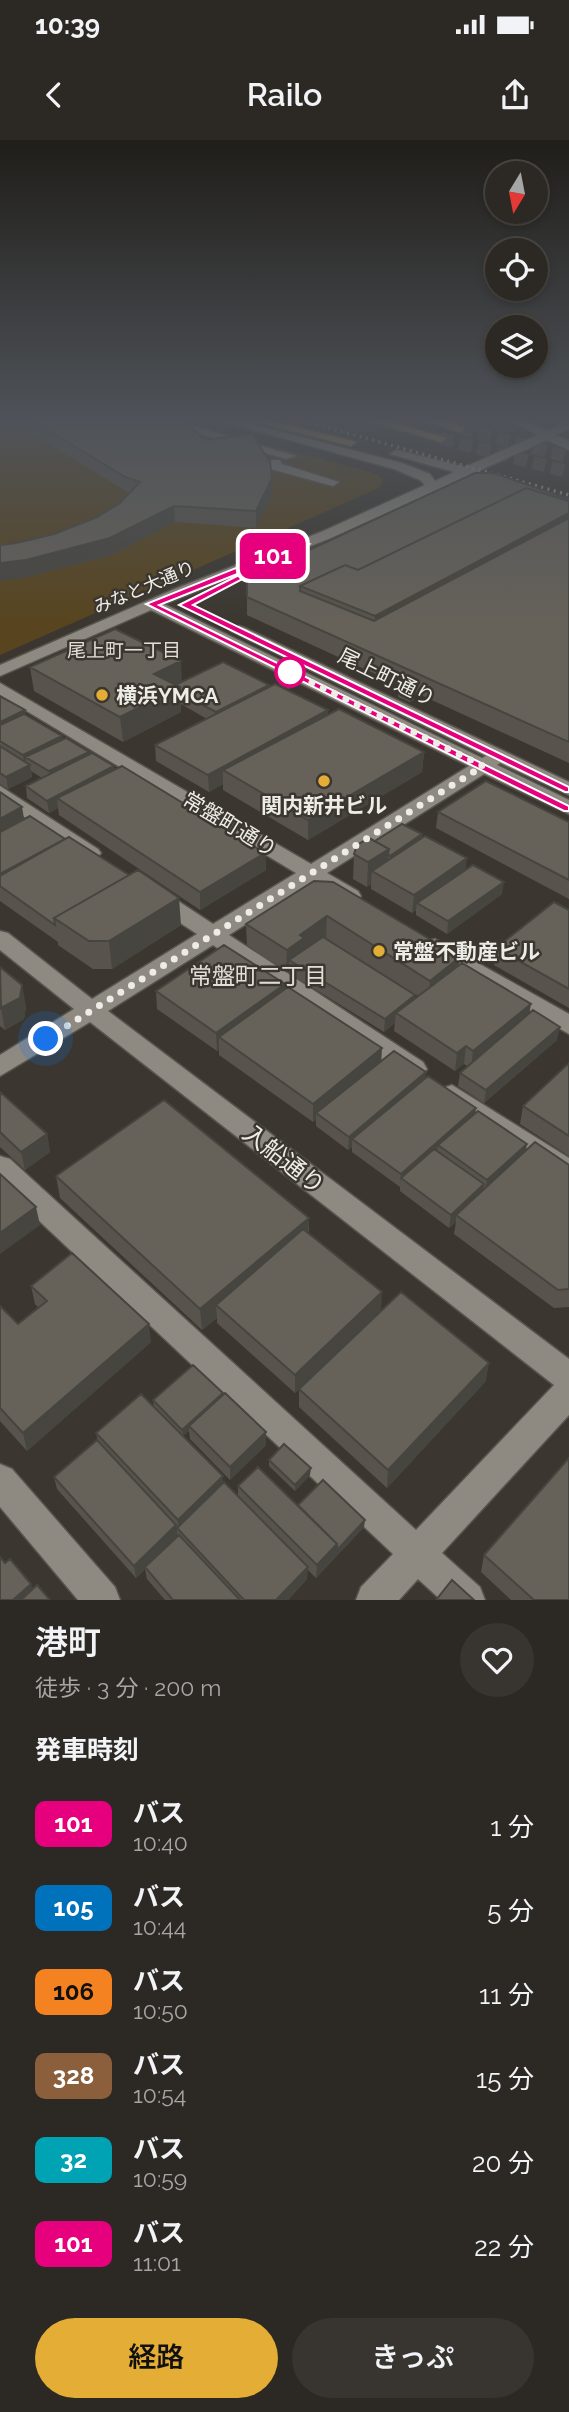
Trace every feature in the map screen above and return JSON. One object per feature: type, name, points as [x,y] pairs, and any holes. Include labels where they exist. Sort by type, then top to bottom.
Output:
[{"type":"street","name":"みなと大通り","points":[[0,671],[162,605],[433,487]]},
{"type":"street","name":"みなと大通り","points":[[0,687],[162,605],[184,605],[212,594],[305,544]]},
{"type":"street","name":"尾上町通り","points":[[162,605],[491,761],[569,789]]},
{"type":"street","name":"尾上町通り","points":[[184,605],[491,761],[569,808]]},
{"type":"street","name":"常盤町通り","points":[[0,687],[373,910]]},
{"type":"street","points":[[0,1067],[491,761]]},
{"type":"street","points":[[0,792],[104,862]]},
{"type":"street","points":[[139,885],[569,1172]]},
{"type":"street","name":"入船通り","points":[[0,937],[569,1378]]},
{"type":"street","points":[[419,937],[569,1025]]},
{"type":"street","points":[[0,1167],[467,1600]]},
{"type":"street","points":[[374,1600],[569,1392]]},
{"type":"street","points":[[0,1481],[102,1600]]},
{"type":"shaded area","points":[[0,487],[380,487],[379,488],[0,655]]},
{"type":"building","points":[[135,487],[268,487],[256,511],[174,506],[110,538],[26,560],[0,563],[0,545],[54,534],[97,517],[120,503]]},
{"type":"building","points":[[445,487],[534,487],[569,499],[526,488],[358,570],[345,565],[300,586],[300,591],[374,621],[569,518],[569,742],[247,597],[247,579]]},
{"type":"building","points":[[526,488],[569,501],[569,513],[375,616],[300,586],[345,565],[358,570]]},
{"type":"building","points":[[115,629],[181,661],[154,674],[180,687],[120,717],[30,667]]},
{"type":"building","points":[[223,662],[269,685],[216,712],[180,693],[180,687],[175,685]]},
{"type":"building","points":[[284,676],[294,681],[289,683],[279,678]]},
{"type":"building","points":[[275,684],[328,710],[208,775],[155,745]]},
{"type":"building","points":[[402,688],[414,694],[410,696],[398,691]]},
{"type":"building","points":[[0,696],[25,710],[0,722]]},
{"type":"building","name":"関内新井ビル","points":[[339,709],[424,752],[308,820],[223,770]]},
{"type":"building","points":[[24,714],[62,736],[23,755],[0,741],[0,725]]},
{"type":"building","points":[[66,738],[89,752],[49,771],[25,757]]},
{"type":"building","points":[[0,746],[30,765],[6,777],[0,773]]},
{"type":"building","points":[[92,753],[114,766],[47,801],[26,786]]},
{"type":"building","points":[[122,766],[265,853],[200,892],[57,798]]},
{"type":"building","points":[[486,781],[569,822],[569,880],[438,812]]},
{"type":"building","points":[[0,792],[22,807],[0,819]]},
{"type":"building","points":[[30,816],[65,839],[0,874],[0,832]]},
{"type":"building","points":[[402,824],[422,834],[390,856],[389,849],[375,841]]},
{"type":"building","points":[[425,836],[467,858],[414,895],[372,871]]},
{"type":"building","points":[[69,837],[129,875],[54,918],[55,925],[0,886],[0,876]]},
{"type":"building","points":[[369,838],[389,849],[368,862],[354,854],[357,845]]},
{"type":"building","points":[[473,865],[504,882],[448,921],[417,903]]},
{"type":"building","points":[[138,870],[179,898],[109,941],[89,941],[54,918]]},
{"type":"building","points":[[314,881],[333,882],[460,957],[430,981],[327,916],[300,935],[304,938],[287,950],[246,924]]},
{"type":"building","points":[[554,902],[569,910],[569,989],[496,948]]},
{"type":"building","points":[[323,937],[415,995],[385,1019],[289,960]]},
{"type":"building","points":[[224,945],[285,984],[216,1033],[156,991]]},
{"type":"building","points":[[462,963],[531,1004],[473,1051],[466,1046],[457,1053],[396,1013]]},
{"type":"building","points":[[0,967],[22,985],[20,998],[1,1008]]},
{"type":"building","points":[[288,987],[382,1048],[313,1104],[219,1037]]},
{"type":"building","points":[[533,1010],[560,1027],[486,1090],[460,1073]]},
{"type":"building","points":[[394,1051],[426,1072],[349,1137],[316,1113]]},
{"type":"building","points":[[569,1063],[569,1136],[523,1106]]},
{"type":"building","points":[[428,1076],[476,1108],[401,1174],[352,1139]]},
{"type":"building","points":[[0,1092],[47,1134],[21,1152],[0,1132]]},
{"type":"building","points":[[164,1100],[309,1218],[200,1309],[56,1176]]},
{"type":"building","points":[[478,1111],[527,1144],[487,1180],[438,1145]]},
{"type":"building","points":[[535,1142],[569,1165],[569,1289],[558,1290],[456,1215]]},
{"type":"building","points":[[434,1149],[484,1184],[451,1215],[401,1178]]},
{"type":"building","points":[[0,1174],[36,1207],[0,1233]]},
{"type":"building","points":[[303,1229],[382,1292],[295,1375],[216,1305]]},
{"type":"building","points":[[72,1253],[149,1324],[23,1433],[0,1408],[0,1306],[18,1324],[47,1301],[31,1286]]},
{"type":"building","points":[[401,1292],[489,1363],[388,1470],[299,1389]]},
{"type":"building","points":[[193,1365],[223,1393],[182,1430],[153,1400]]},
{"type":"building","points":[[225,1393],[266,1432],[230,1467],[189,1426]]},
{"type":"building","points":[[141,1394],[223,1476],[178,1520],[96,1433]]},
{"type":"building","points":[[97,1440],[176,1525],[134,1566],[54,1477]]},
{"type":"building","points":[[284,1444],[311,1468],[295,1485],[269,1460]]},
{"type":"building","points":[[569,1458],[569,1600],[534,1600],[484,1555]]},
{"type":"building","points":[[258,1467],[337,1544],[317,1565],[238,1486]]},
{"type":"building","points":[[323,1480],[365,1520],[337,1550],[337,1544],[298,1505]]},
{"type":"building","points":[[224,1482],[308,1567],[276,1600],[244,1600],[177,1528]]},
{"type":"building","points":[[179,1535],[240,1600],[173,1600],[145,1567]]},
{"type":"building","points":[[0,1557],[5,1563],[10,1559],[31,1584],[13,1600],[0,1600]]},
{"type":"building","points":[[452,1580],[474,1600],[436,1600]]},
{"type":"building","points":[[37,1585],[50,1600],[21,1600]]},
{"type":"railway","points":[[541,487],[569,495]]},
{"type":"bus line","name":"101","points":[[569,790],[184,605],[212,594],[305,544],[151,604],[569,808]]},
{"type":"place","name":"横浜YMCA","points":[[102,695]]},
{"type":"place","name":"関内新井ビル","points":[[324,781]]},
{"type":"place","name":"常盤不動産ビル","points":[[379,951]]},
{"type":"district","name":"尾上町一丁目","points":[[124,650]]},
{"type":"district","name":"常盤町二丁目","points":[[258,975]]},
{"type":"route","points":[[46,1039],[483,766],[290,672]]}]
